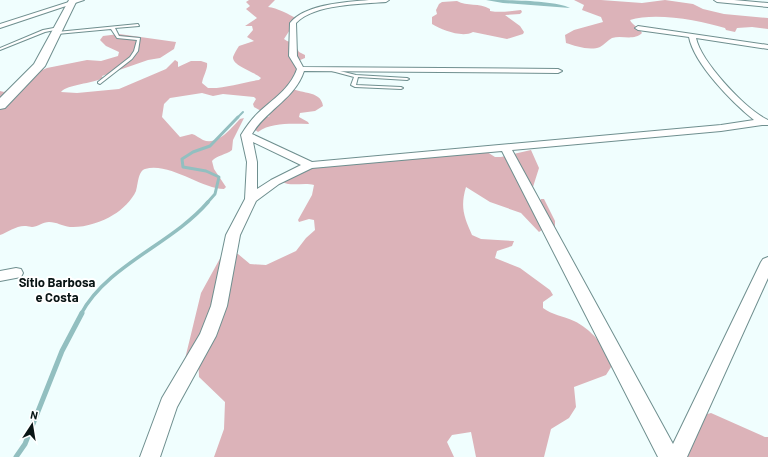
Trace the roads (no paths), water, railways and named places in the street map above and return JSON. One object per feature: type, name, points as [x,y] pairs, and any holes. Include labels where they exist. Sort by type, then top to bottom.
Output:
[{"type":"main road","points":[[0,105],[39,66],[75,1]]},
{"type":"street","points":[[150,457],[169,404],[208,336],[214,321],[219,306],[233,236],[251,199],[252,162],[246,135],[254,122],[280,100],[300,76],[301,69],[293,56],[293,23],[298,17],[317,10],[343,4],[386,0]]},
{"type":"street","points":[[717,0],[768,4]]},
{"type":"street","points":[[0,26],[75,1]]},
{"type":"street","points":[[638,28],[768,47]]},
{"type":"street","points":[[692,37],[696,51],[713,74],[764,122]]},
{"type":"street","points":[[301,69],[329,68],[558,71]]},
{"type":"street","points":[[251,199],[275,182],[310,165],[721,128],[764,122]]},
{"type":"street","points":[[246,135],[310,165]]},
{"type":"street","points":[[505,147],[669,457]]},
{"type":"street","points":[[677,457],[768,262]]},
{"type":"street","points":[[0,276],[16,273]]},
{"type":"lane","points":[[0,49],[44,31],[138,25]]},
{"type":"lane","points":[[100,83],[130,58],[136,51],[140,39],[118,37],[112,27]]},
{"type":"lane","points":[[329,68],[356,76],[407,79]]},
{"type":"lane","points":[[356,76],[353,85],[355,86],[401,88]]},
{"type":"water","points":[[486,0],[517,0],[553,3],[570,8],[503,3]]},
{"type":"waterway","points":[[238,117],[243,112]]},
{"type":"waterway","points":[[207,203],[215,194],[219,177],[206,171],[183,167],[182,159],[193,152],[210,146],[238,117]]},
{"type":"waterway","points":[[81,314],[92,297],[107,282],[123,268],[177,230],[207,203]]},
{"type":"waterway","points":[[16,457],[25,444],[62,351],[82,313]]},
{"type":"district","name":"Sítio Barbosa e Costa","points":[[57,290]]}]
